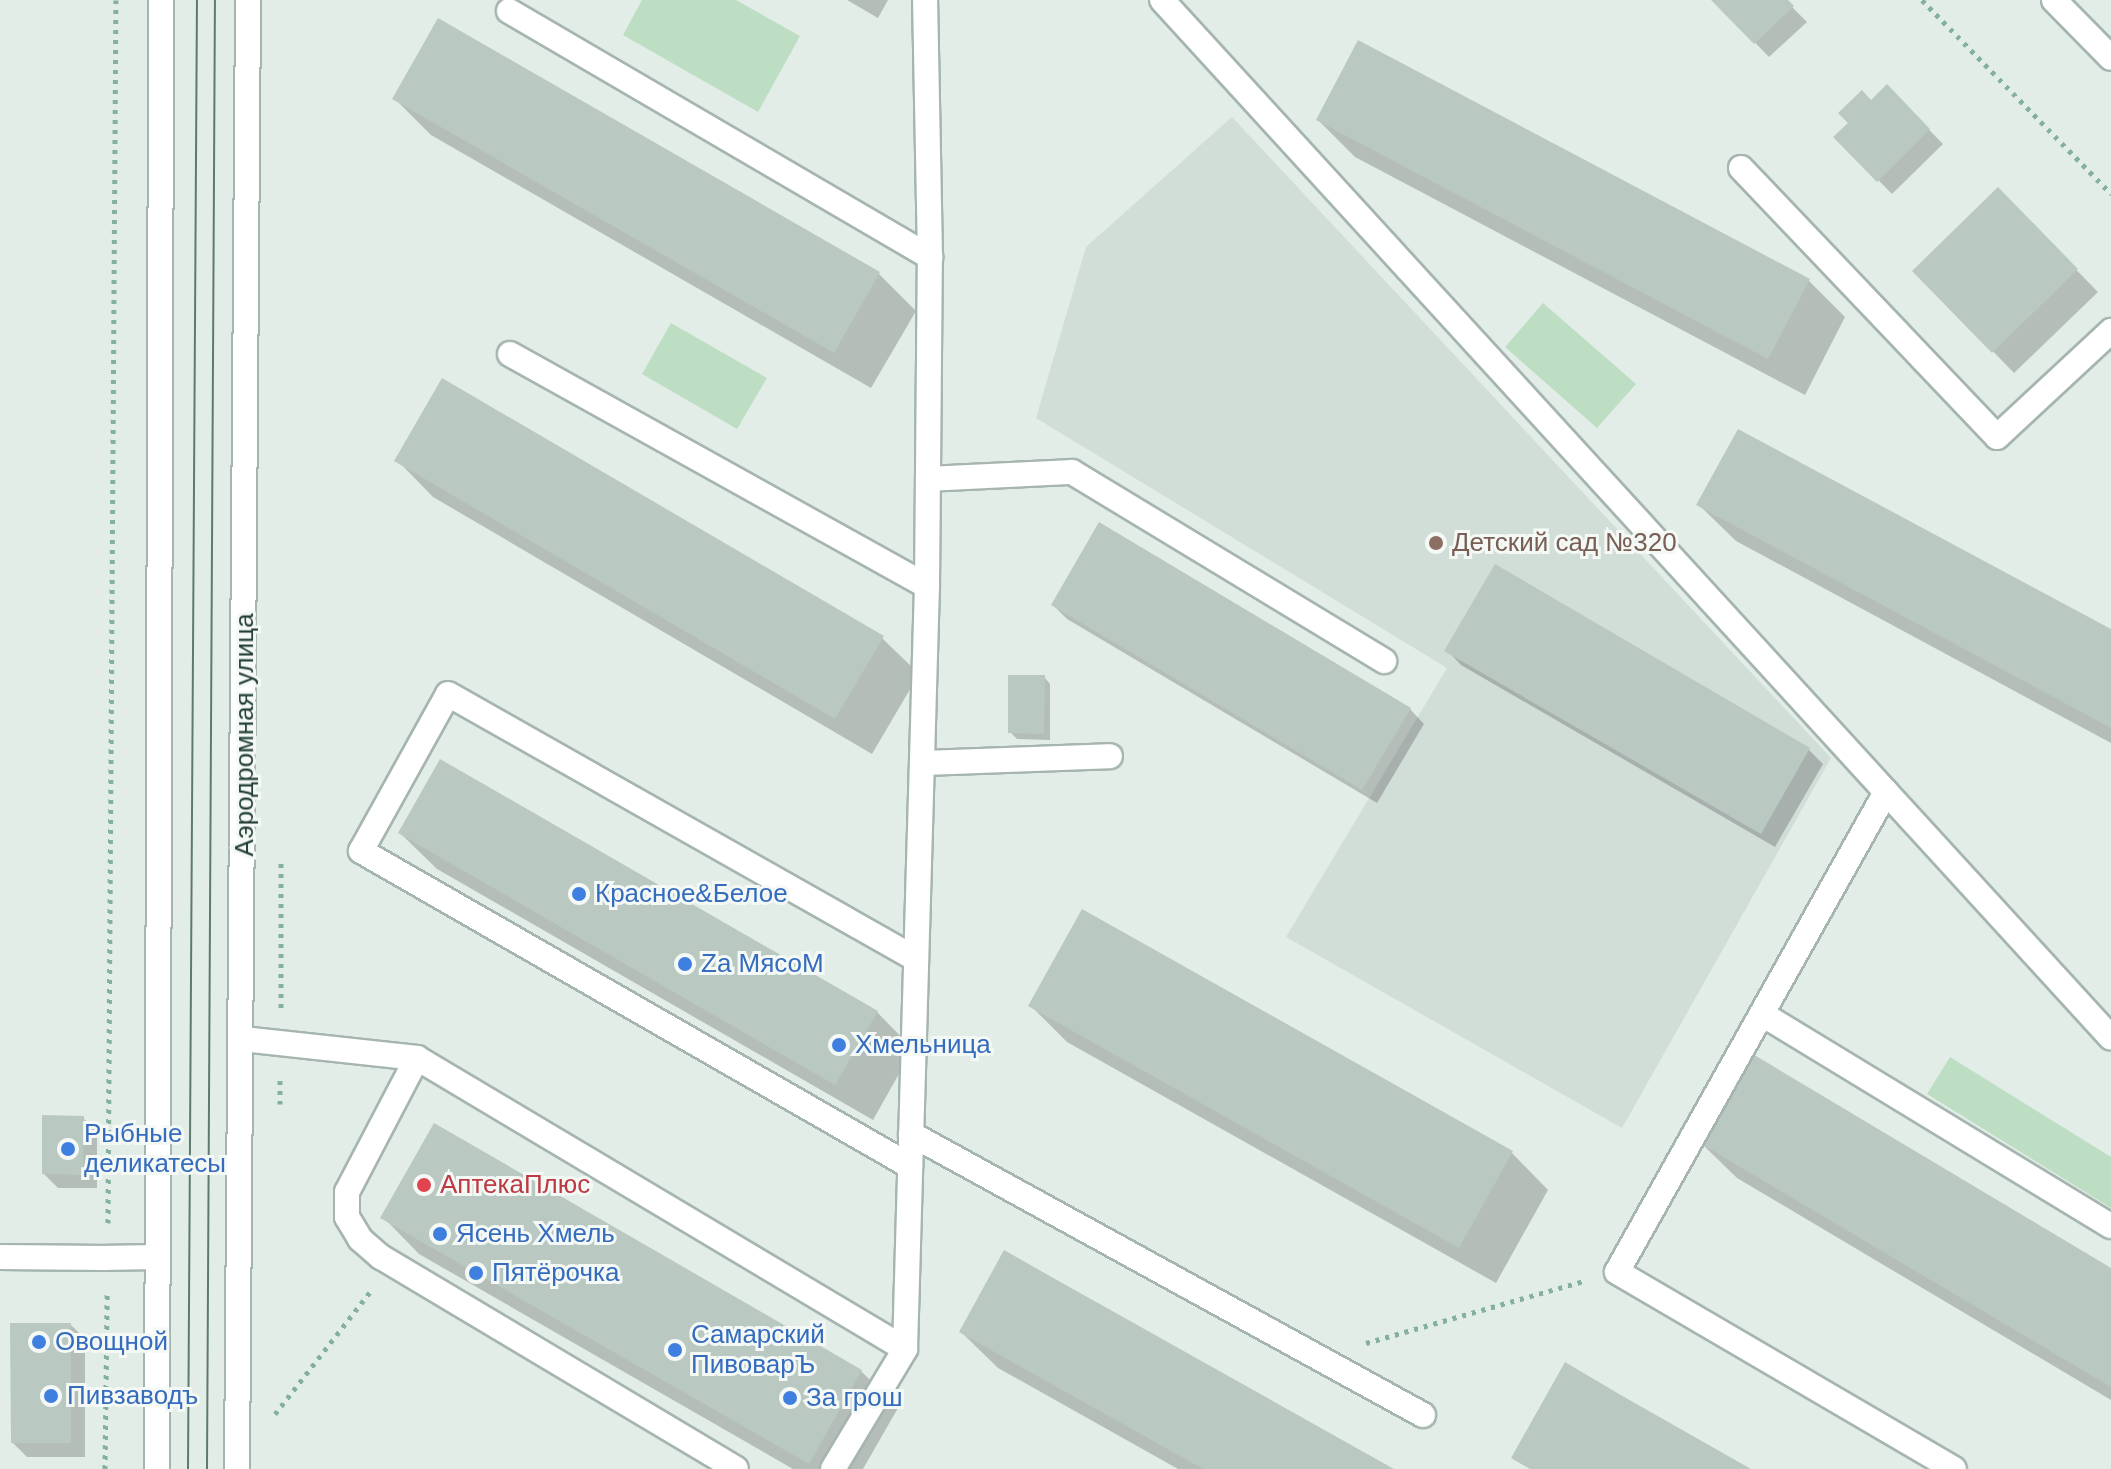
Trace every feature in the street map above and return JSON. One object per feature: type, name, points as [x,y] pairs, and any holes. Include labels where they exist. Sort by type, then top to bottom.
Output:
[{"type":"main road","points":[[157,1469],[161,0]]},
{"type":"main road","name":"Аэродромная улица","points":[[237,1469],[243,1039],[248,0]]},
{"type":"main road","points":[[833,1469],[905,1349],[927,586],[930,257],[925,0]]},
{"type":"main road","points":[[1162,0],[2111,1038]]},
{"type":"main road","points":[[2054,0],[2111,58]]},
{"type":"main road","points":[[509,11],[930,257]]},
{"type":"main road","points":[[1741,168],[1997,437],[2111,331]]},
{"type":"main road","points":[[510,354],[927,586]]},
{"type":"main road","points":[[928,479],[1072,472],[1384,661]]},
{"type":"main road","points":[[910,1166],[361,851],[448,694],[916,959]]},
{"type":"main road","points":[[923,763],[1110,756]]},
{"type":"main road","points":[[1886,792],[1617,1272],[1954,1469]]},
{"type":"main road","points":[[1762,1014],[2111,1226]]},
{"type":"main road","points":[[243,1039],[417,1058],[905,1349]]},
{"type":"main road","points":[[417,1058],[347,1192],[347,1217],[360,1239],[393,1263],[736,1469]]},
{"type":"main road","points":[[911,1134],[1423,1415]]},
{"type":"main road","points":[[0,1257],[157,1257]]},
{"type":"path","points":[[105,1469],[103,1258],[116,0]]},
{"type":"path","points":[[1922,0],[2111,194]]},
{"type":"path","points":[[272,1418],[393,1263]]},
{"type":"path","points":[[1319,1357],[1617,1272]]},
{"type":"shaded area","name":"Детский сад №320","points":[[1232,117],[1831,758],[1622,1128],[1286,937],[1447,668],[1036,418],[1086,247]]},
{"type":"green space","points":[[642,0],[736,0],[800,36],[758,112],[623,35]]},
{"type":"green space","points":[[1543,303],[1636,384],[1597,428],[1505,347]]},
{"type":"green space","points":[[671,323],[767,378],[737,429],[642,374]]},
{"type":"green space","points":[[1950,1057],[2111,1157],[2111,1208],[1927,1094]]},
{"type":"building","points":[[1711,0],[1788,0],[1794,6],[1754,44]]},
{"type":"building","points":[[438,18],[880,272],[834,353],[392,99]]},
{"type":"building","points":[[1358,40],[1810,279],[1768,359],[1316,120]]},
{"type":"building","points":[[1887,84],[1930,129],[1877,182],[1833,137],[1848,123],[1838,113],[1862,90],[1871,100]]},
{"type":"building","points":[[1998,187],[2078,269],[1992,353],[1912,271]]},
{"type":"building","points":[[442,378],[884,636],[835,719],[394,461]]},
{"type":"building","points":[[1738,429],[2111,629],[2111,728],[1696,505]]},
{"type":"building","points":[[1099,522],[1411,708],[1362,790],[1051,605]]},
{"type":"building","points":[[1495,564],[1810,748],[1761,834],[1444,651]]},
{"type":"building","points":[[1008,675],[1045,675],[1044,734],[1008,733]]},
{"type":"building","points":[[440,759],[878,1011],[835,1085],[398,833]]},
{"type":"building","points":[[1082,909],[1513,1151],[1459,1248],[1028,1006]]},
{"type":"building","points":[[1751,1053],[2111,1268],[2111,1387],[1698,1142]]},
{"type":"building","points":[[42,1115],[84,1116],[83,1175],[42,1174]]},
{"type":"building","points":[[434,1123],[862,1370],[809,1464],[380,1218]]},
{"type":"building","points":[[1004,1250],[1394,1469],[1203,1469],[959,1332]]},
{"type":"building","points":[[10,1323],[71,1323],[71,1443],[11,1443]]},
{"type":"building","points":[[1565,1362],[1751,1469],[1530,1469],[1511,1458]]},
{"type":"tram line","points":[[188,1469],[197,0]]},
{"type":"tram line","points":[[207,1469],[215,0]]},
{"type":"place","name":"Детский сад №320","points":[[1436,543]]},
{"type":"place","name":"Красное&Белое","points":[[579,894]]},
{"type":"place","name":"Za МясоМ","points":[[685,964]]},
{"type":"place","name":"Хмельница","points":[[839,1045]]},
{"type":"place","name":"Рыбные деликатесы","points":[[68,1149]]},
{"type":"place","name":"АптекаПлюс","points":[[424,1185]]},
{"type":"place","name":"Ясень Хмель","points":[[440,1234]]},
{"type":"place","name":"Пятёрочка","points":[[476,1273]]},
{"type":"place","name":"Овощной","points":[[39,1342]]},
{"type":"place","name":"Самарский ПивоварЪ","points":[[675,1350]]},
{"type":"place","name":"Пивзаводъ","points":[[51,1396]]},
{"type":"place","name":"За грош","points":[[790,1398]]}]
